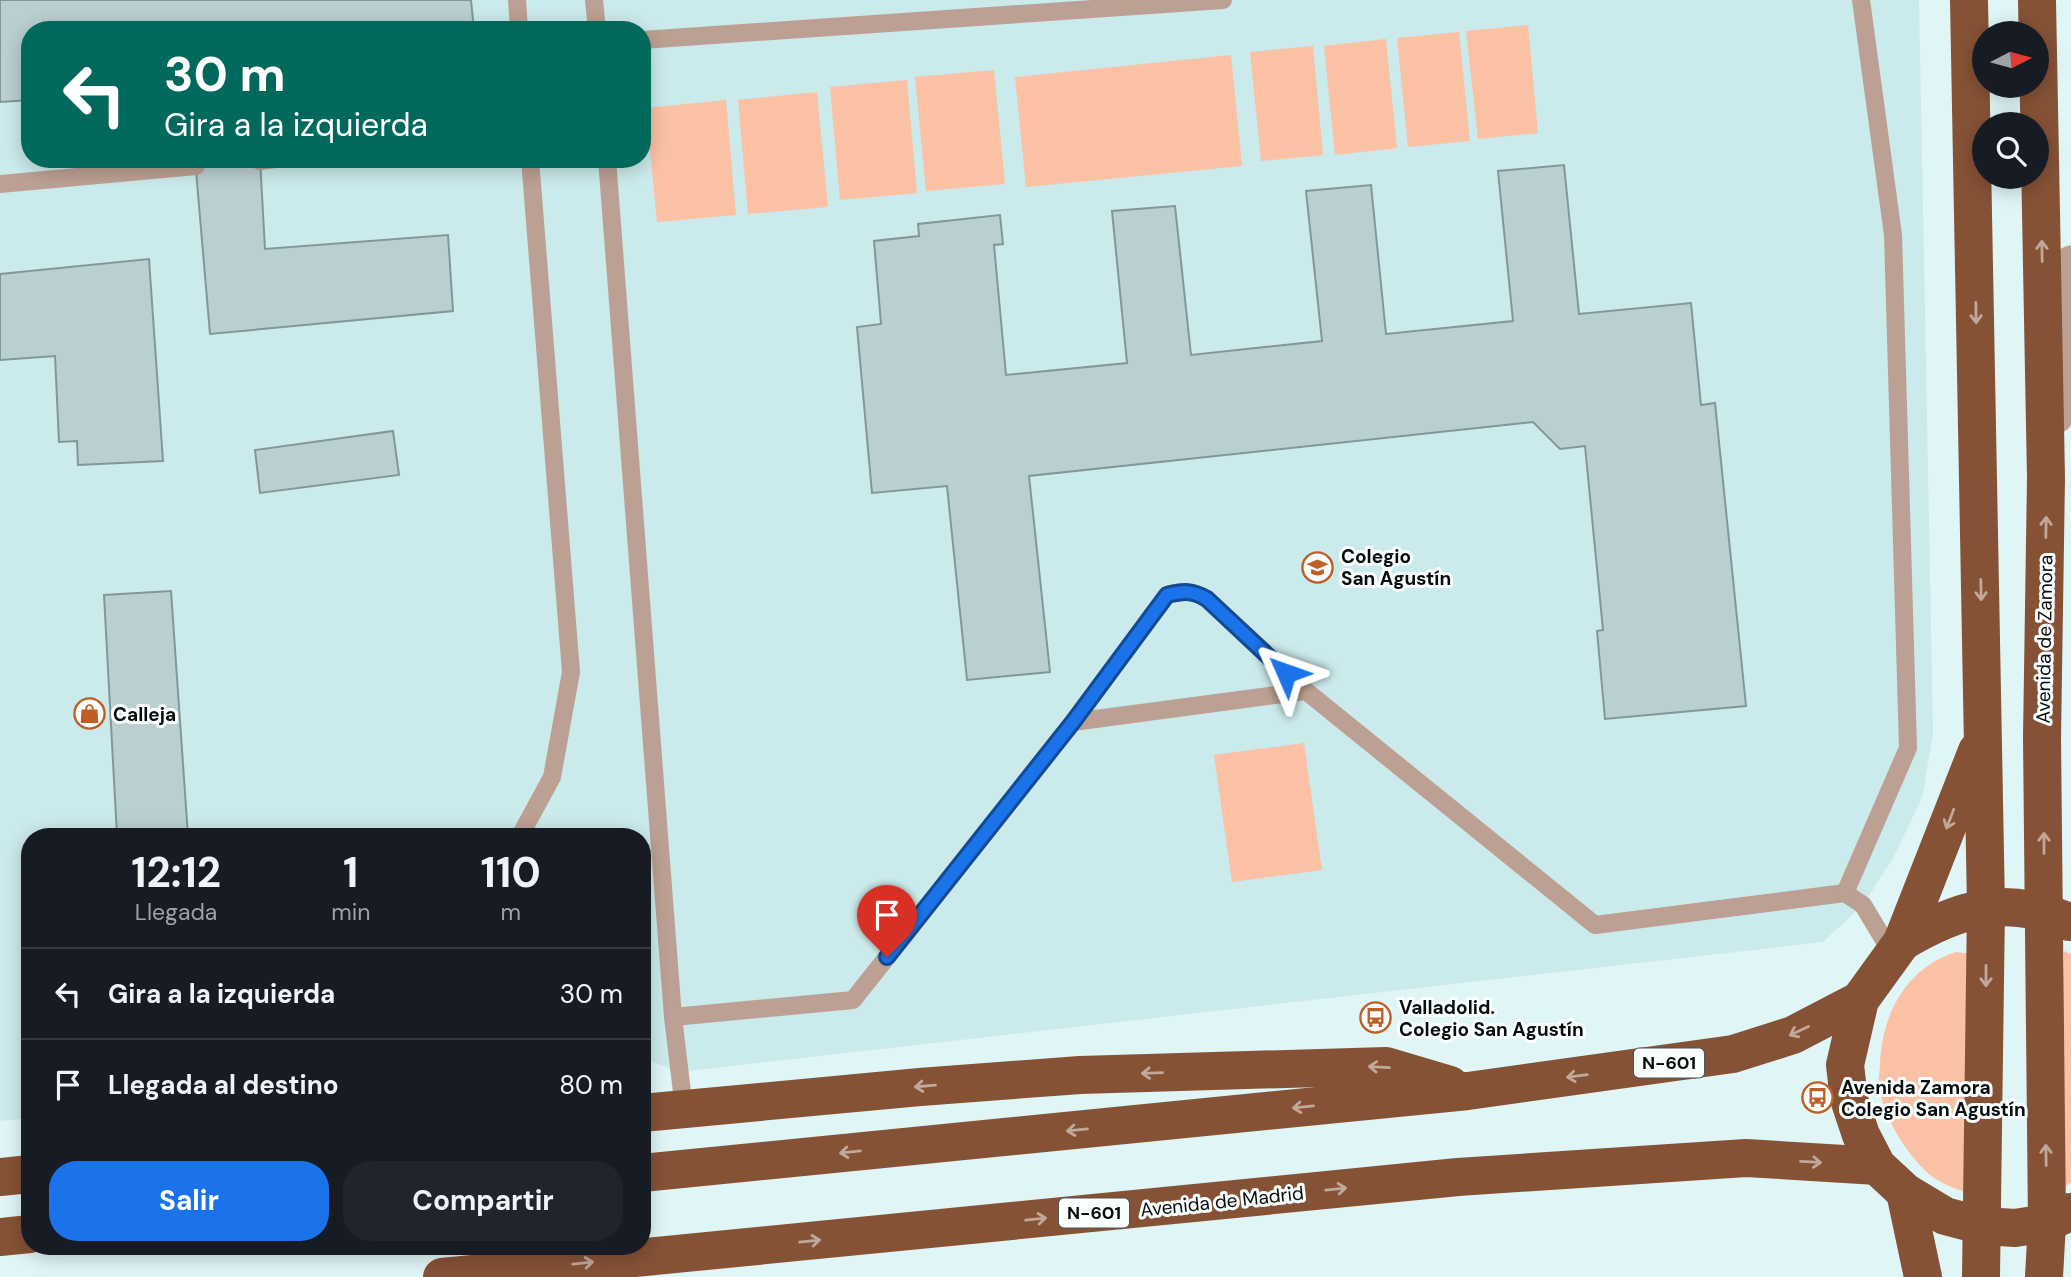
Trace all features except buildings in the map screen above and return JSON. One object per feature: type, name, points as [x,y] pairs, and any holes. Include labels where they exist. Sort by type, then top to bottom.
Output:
[{"type":"highway","points":[[1969,0],[1986,907],[1981,1277]]},
{"type":"highway","name":"Avenida de Zamora","points":[[2037,0],[2046,478],[2042,738],[2058,917],[2059,1217],[2044,1277]]},
{"type":"highway","points":[[1984,733],[1898,948],[1860,1000],[1845,1065],[1849,1099],[1861,1136],[1877,1166],[1905,1192],[1945,1216],[1983,1226],[2015,1227],[2059,1217]]},
{"type":"highway","points":[[1898,948],[1935,923],[1986,907],[2016,907],[2058,917]]},
{"type":"highway","name":"N-601","points":[[651,1172],[1468,1091],[1733,1054],[1793,1035],[1860,1000]]},
{"type":"highway","points":[[651,1112],[1080,1075],[1386,1066],[1468,1091]]},
{"type":"highway","name":"Avenida de Madrid","points":[[442,1277],[1458,1177],[1746,1158],[1877,1166]]},
{"type":"highway","points":[[0,1177],[21,1175]]},
{"type":"highway","points":[[1905,1192],[1923,1277]]},
{"type":"highway","points":[[0,1237],[21,1235]]},
{"type":"street","points":[[2046,478],[2066,348],[2066,273],[2071,262]]},
{"type":"lane","points":[[517,0],[518,21]]},
{"type":"lane","points":[[594,0],[596,21]]},
{"type":"lane","points":[[651,39],[1223,0]]},
{"type":"lane","points":[[1844,893],[1908,748],[1893,235],[1861,0]]},
{"type":"lane","points":[[0,184],[174,168]]},
{"type":"lane","points":[[524,828],[552,777],[571,671],[531,168]]},
{"type":"lane","points":[[608,168],[673,1017],[684,1109]]},
{"type":"lane","points":[[673,1017],[853,1000],[1073,722],[1158,605],[1167,595],[1183,591],[1195,592],[1207,599],[1306,691],[1595,925],[1844,893],[1863,905],[1898,948]]},
{"type":"lane","points":[[1073,722],[1306,691]]},
{"type":"shaded area","name":"Colegio San Agustín","points":[[0,0],[1919,0],[1933,733],[1922,798],[1893,858],[1863,905],[1823,942],[679,1072],[651,1061],[651,828],[21,828],[21,1119],[0,1121]],"holes":[[[1564,165],[1579,314],[1691,303],[1701,405],[1714,403],[1746,706],[1605,719],[1597,631],[1603,630],[1585,446],[1533,422],[1029,476],[1050,672],[967,680],[947,486],[872,493],[857,327],[881,324],[875,241],[919,236],[1003,244],[994,245],[1006,375],[1127,363],[1112,212],[1175,206],[1191,355],[1322,341],[1306,191],[1371,186],[1386,334],[1513,321],[1498,172]]]},
{"type":"shaded area","points":[[1528,25],[1538,133],[1478,139],[1466,31]]},
{"type":"shaded area","points":[[1459,32],[1470,141],[1408,147],[1397,38]]},
{"type":"shaded area","points":[[1386,39],[1397,148],[1335,155],[1324,46]]},
{"type":"shaded area","points":[[1313,46],[1323,155],[1261,161],[1250,52]]},
{"type":"shaded area","points":[[1231,55],[1242,166],[1026,187],[1015,77]]},
{"type":"shaded area","points":[[994,70],[1005,184],[926,191],[915,77]]},
{"type":"shaded area","points":[[907,80],[917,193],[840,200],[830,87]]},
{"type":"shaded area","points":[[817,92],[828,207],[748,214],[738,100]]},
{"type":"shaded area","points":[[726,100],[736,215],[657,222],[651,160],[651,108]]},
{"type":"shaded area","points":[[1304,743],[1322,870],[1232,882],[1214,755]]},
{"type":"shaded area","points":[[2064,951],[2071,954],[2071,1183],[2060,1189]]},
{"type":"shaded area","points":[[1956,952],[1969,954],[1967,1193],[1933,1177],[1912,1155],[1891,1122],[1879,1083],[1886,1028],[1900,995],[1923,969]]},
{"type":"place","name":"Colegio San Agustín","points":[[1318,567]]},
{"type":"place","name":"Calleja","points":[[90,714]]},
{"type":"place","name":"Valladolid. Colegio San Agustín","points":[[1376,1018]]},
{"type":"place","name":"Avenida Zamora Colegio San Agustín","points":[[1818,1098]]},
{"type":"route","points":[[887,957],[1073,722],[1167,595],[1183,591],[1195,592],[1207,599],[1286,673]]}]
